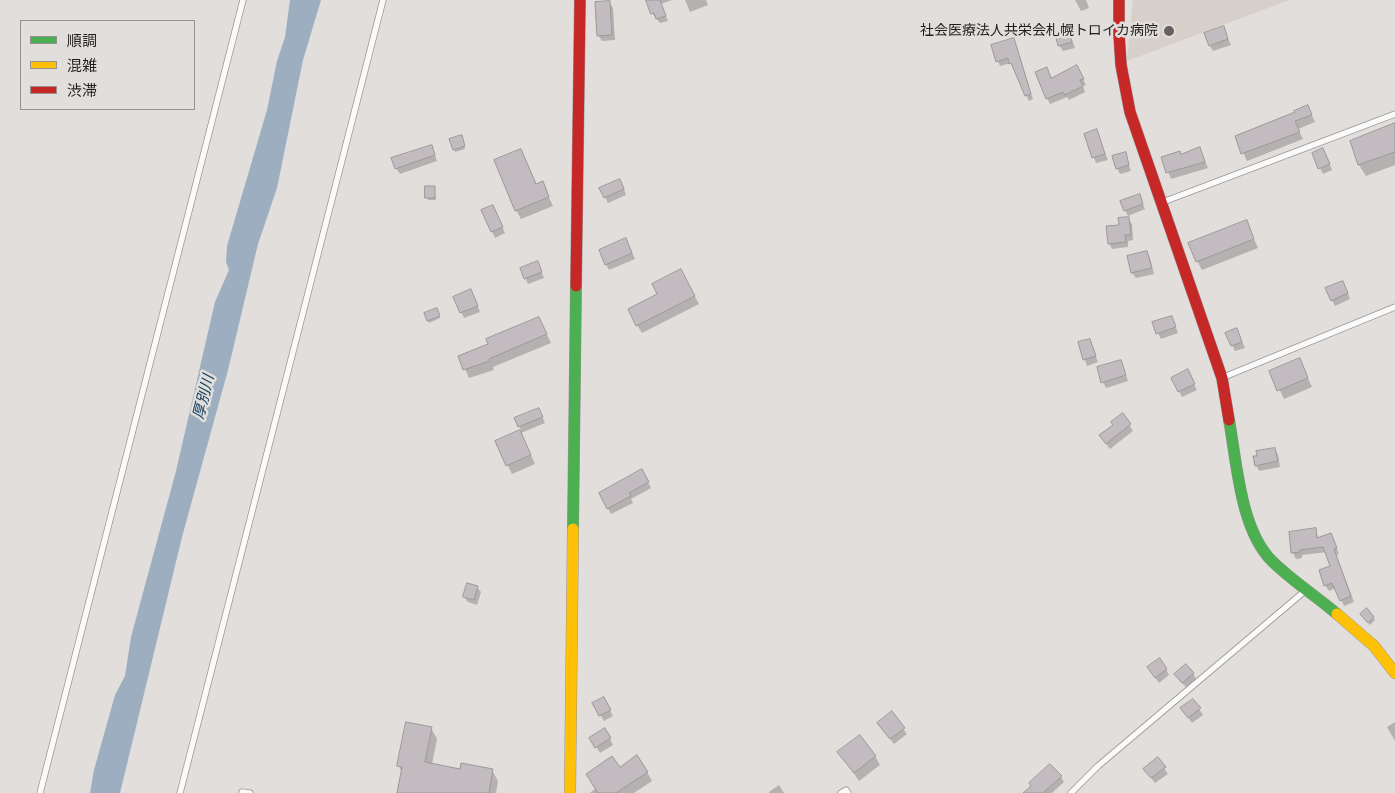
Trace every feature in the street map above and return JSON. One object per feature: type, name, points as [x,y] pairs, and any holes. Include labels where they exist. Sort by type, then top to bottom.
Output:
[{"type":"street","points":[[570,793],[580,0]]},
{"type":"street","points":[[1118,0],[1117,34],[1121,72],[1135,129],[1222,378],[1246,515],[1255,537],[1271,560],[1355,628],[1374,646],[1395,673]]},
{"type":"lane","points":[[40,793],[243,0]]},
{"type":"lane","points":[[180,793],[383,0]]},
{"type":"lane","points":[[1161,203],[1395,114]]},
{"type":"lane","points":[[1222,378],[1395,307]]},
{"type":"lane","points":[[1071,793],[1098,766],[1306,590]]},
{"type":"lane","points":[[842,793],[846,790],[848,793]]},
{"type":"lane","points":[[242,792],[250,793]]},
{"type":"shaded area","name":"社会医療法人共栄会札幌トロイカ病院","points":[[1133,0],[1289,0],[1127,61]]},
{"type":"water","name":"厚別川","points":[[290,0],[321,0],[303,60],[277,188],[258,244],[228,370],[182,537],[120,793],[90,793],[94,770],[115,695],[125,676],[131,637],[176,471],[215,302],[229,270],[226,262],[227,246],[267,110],[277,61],[285,37]]},
{"type":"building","points":[[646,0],[660,0],[666,16],[656,19],[654,13],[651,14]]},
{"type":"building","points":[[610,1],[612,35],[597,36],[595,2]]},
{"type":"building","points":[[1224,26],[1228,39],[1209,46],[1204,33]]},
{"type":"building","points":[[1070,31],[1072,42],[1058,46],[1055,34]]},
{"type":"building","points":[[1014,38],[1031,94],[1025,96],[1011,63],[1009,64],[1008,58],[996,62],[991,45]]},
{"type":"building","points":[[1077,65],[1084,79],[1080,80],[1083,86],[1065,95],[1063,92],[1046,99],[1035,72],[1047,67],[1051,78]]},
{"type":"building","points":[[1308,105],[1312,115],[1295,121],[1300,132],[1241,154],[1235,136]]},
{"type":"building","points":[[1395,123],[1395,152],[1358,165],[1350,141]]},
{"type":"building","points":[[1097,129],[1105,154],[1092,158],[1084,134]]},
{"type":"building","points":[[462,135],[465,146],[453,150],[449,139]]},
{"type":"building","points":[[432,145],[435,155],[395,169],[391,158]]},
{"type":"building","points":[[1200,147],[1205,162],[1166,173],[1161,157],[1180,151],[1181,154]]},
{"type":"building","points":[[1323,148],[1330,164],[1318,169],[1312,153]]},
{"type":"building","points":[[521,149],[536,184],[543,181],[549,197],[515,211],[494,160]]},
{"type":"building","points":[[1126,152],[1129,165],[1116,169],[1112,156]]},
{"type":"building","points":[[620,179],[624,189],[604,198],[599,188]]},
{"type":"building","points":[[425,186],[435,186],[435,198],[425,198]]},
{"type":"building","points":[[1140,194],[1143,204],[1124,211],[1120,201]]},
{"type":"building","points":[[493,205],[503,227],[491,232],[481,210]]},
{"type":"building","points":[[1129,217],[1131,235],[1125,235],[1126,242],[1108,244],[1106,226],[1119,225],[1118,218]]},
{"type":"building","points":[[1247,220],[1254,239],[1196,262],[1188,243]]},
{"type":"building","points":[[626,238],[632,253],[605,265],[599,250]]},
{"type":"building","points":[[1147,251],[1152,268],[1131,273],[1127,256]]},
{"type":"building","points":[[538,261],[542,272],[524,279],[520,268]]},
{"type":"building","points":[[681,269],[695,296],[636,326],[628,309],[657,294],[652,284]]},
{"type":"building","points":[[1343,281],[1348,293],[1331,301],[1325,288]]},
{"type":"building","points":[[471,289],[478,306],[460,313],[453,297]]},
{"type":"building","points":[[437,308],[440,316],[427,321],[424,313]]},
{"type":"building","points":[[1172,316],[1176,327],[1156,334],[1152,322]]},
{"type":"building","points":[[539,317],[547,334],[489,359],[490,361],[463,370],[458,356],[488,344],[486,339]]},
{"type":"building","points":[[1237,328],[1242,342],[1231,346],[1225,333]]},
{"type":"building","points":[[1090,339],[1096,356],[1083,360],[1078,342]]},
{"type":"building","points":[[1300,358],[1308,378],[1277,391],[1269,371]]},
{"type":"building","points":[[1121,360],[1126,375],[1101,383],[1097,367]]},
{"type":"building","points":[[1188,369],[1195,384],[1178,392],[1171,378]]},
{"type":"building","points":[[539,408],[543,417],[518,427],[514,418]]},
{"type":"building","points":[[1123,413],[1131,424],[1106,444],[1099,435],[1113,425],[1111,422]]},
{"type":"building","points":[[520,430],[531,455],[506,466],[495,441]]},
{"type":"building","points":[[1275,448],[1278,461],[1255,466],[1253,456],[1257,456],[1256,451]]},
{"type":"building","points":[[642,469],[649,482],[629,493],[631,496],[607,509],[599,493]]},
{"type":"building","points":[[1316,528],[1317,538],[1331,533],[1337,548],[1334,549],[1351,596],[1340,601],[1332,583],[1324,586],[1319,570],[1330,566],[1323,547],[1291,553],[1289,532]]},
{"type":"building","points":[[467,583],[478,586],[474,600],[463,597]]},
{"type":"building","points":[[1367,608],[1374,617],[1368,623],[1360,614]]},
{"type":"building","points":[[1160,658],[1167,669],[1155,678],[1147,667]]},
{"type":"building","points":[[1186,664],[1194,673],[1182,683],[1174,674]]},
{"type":"building","points":[[604,697],[611,710],[599,716],[592,703]]},
{"type":"building","points":[[1193,699],[1201,708],[1188,718],[1180,708]]},
{"type":"building","points":[[892,711],[905,728],[890,739],[877,723]]},
{"type":"building","points":[[406,722],[432,727],[425,762],[460,769],[461,763],[493,769],[489,793],[397,793],[402,767],[397,766]]},
{"type":"building","points":[[605,728],[611,738],[595,748],[589,738]]},
{"type":"building","points":[[860,735],[876,756],[854,773],[837,752]]},
{"type":"building","points":[[637,755],[648,772],[616,793],[598,793],[586,774],[612,756],[620,767]]},
{"type":"building","points":[[1158,757],[1166,767],[1151,778],[1143,769]]},
{"type":"building","points":[[1050,764],[1062,776],[1043,793],[1023,793],[1031,786],[1029,783]]},
{"type":"traffic: fast","points":[[573,529],[576,286]]},
{"type":"traffic: fast","points":[[1229,420],[1246,514],[1261,548],[1279,568],[1337,614]]},
{"type":"traffic: slow","points":[[570,793],[573,529]]},
{"type":"traffic: slow","points":[[1337,614],[1374,646],[1395,673]]},
{"type":"traffic: jam","points":[[576,286],[580,0]]},
{"type":"traffic: jam","points":[[1119,0],[1121,65],[1130,112],[1222,378],[1229,420]]},
{"type":"place","name":"社会医療法人共栄会札幌トロイカ病院","points":[[1169,31]]}]
